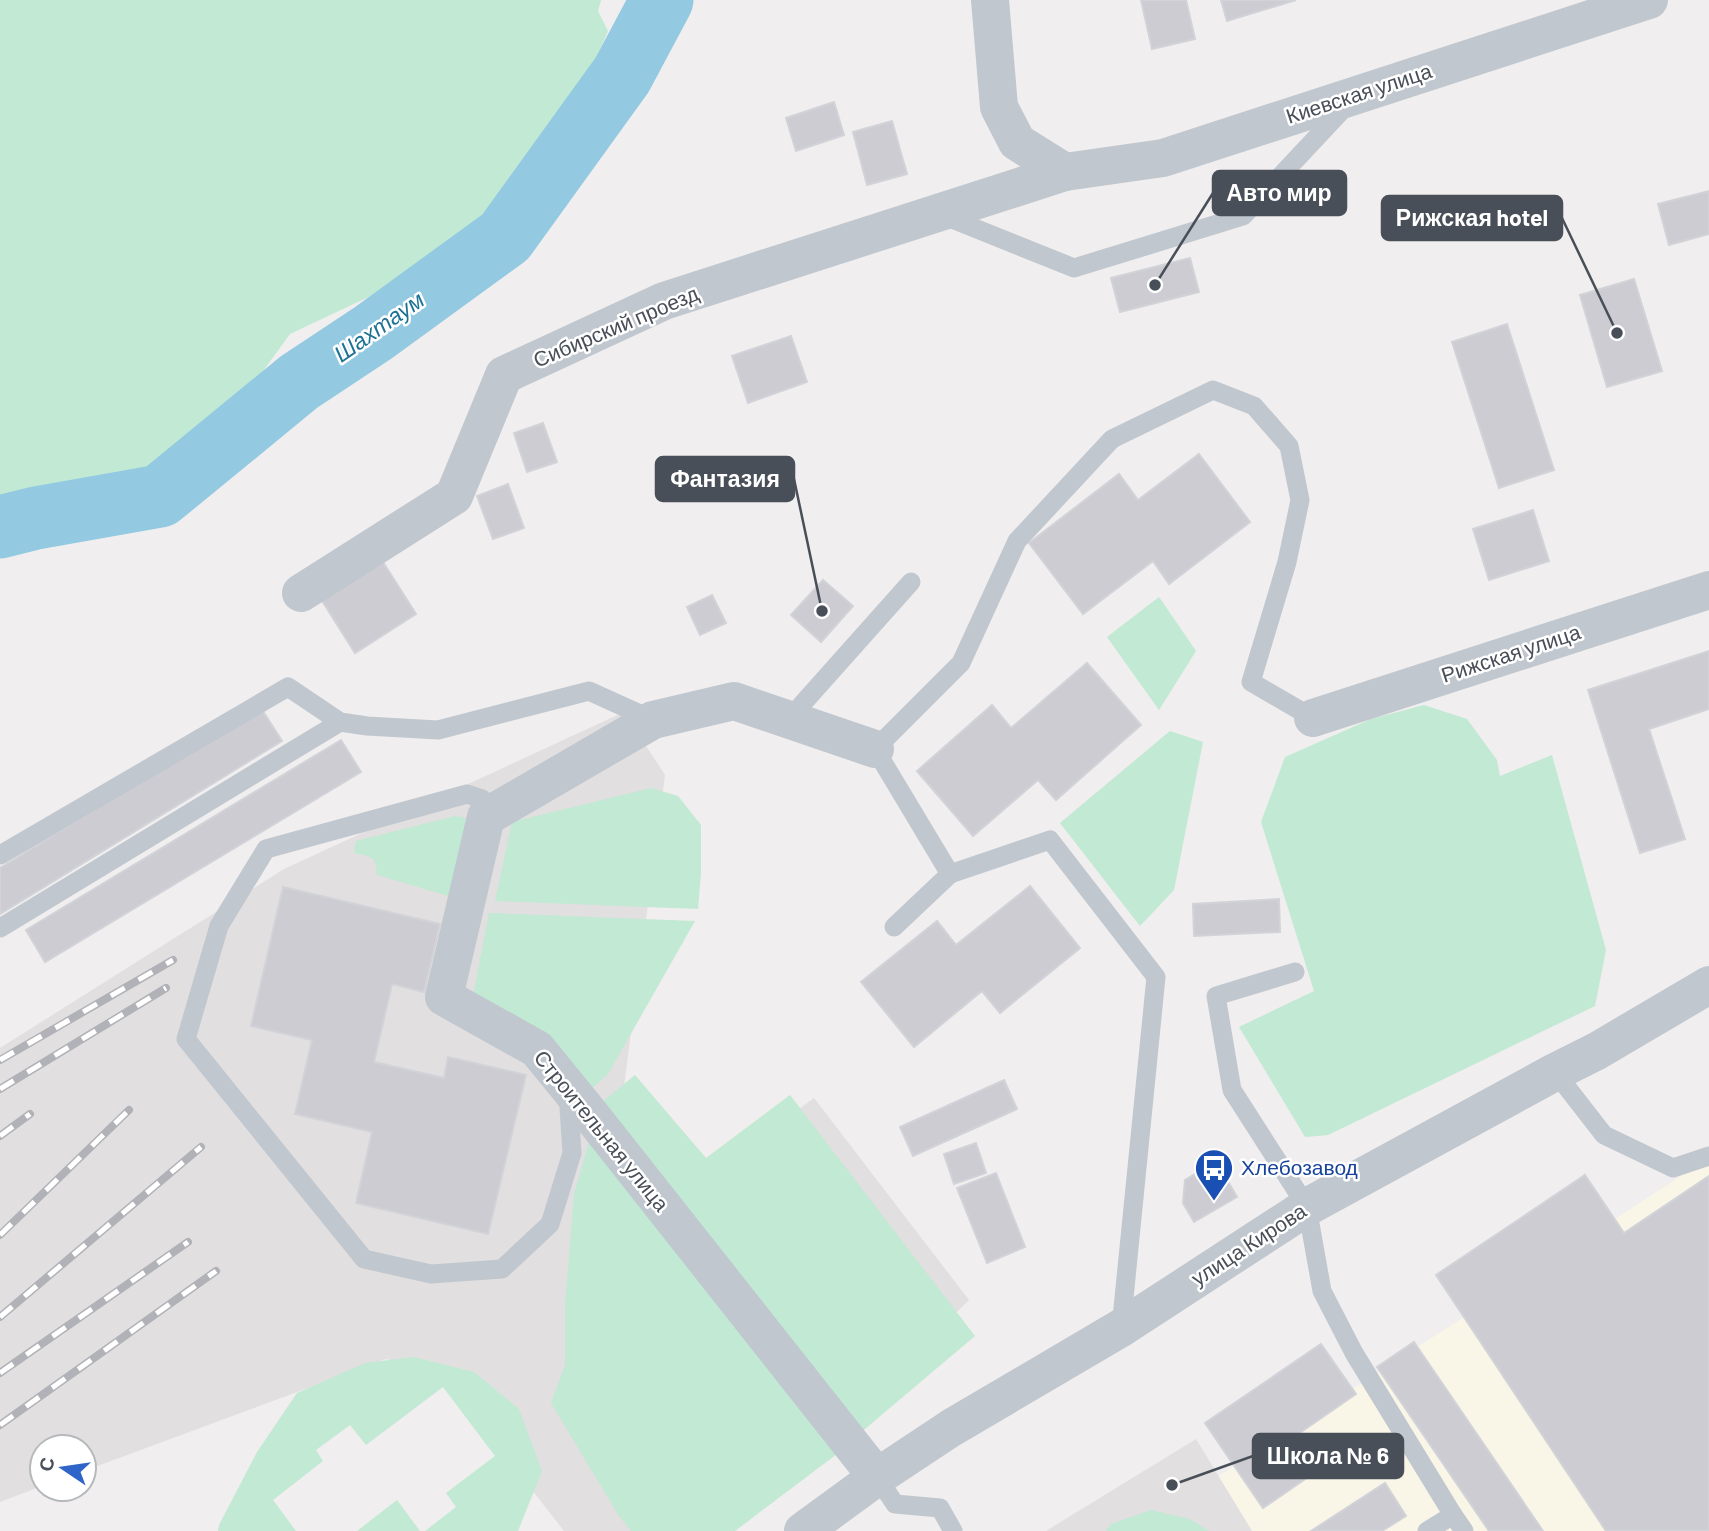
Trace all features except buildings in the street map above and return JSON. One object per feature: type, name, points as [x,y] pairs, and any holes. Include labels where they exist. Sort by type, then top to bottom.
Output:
[{"type":"street","points":[[990,0],[999,107],[1017,142],[1065,172]]},
{"type":"street","name":"Киевская улица","points":[[1065,172],[1163,158],[1649,0]]},
{"type":"street","name":"Сибирский проезд","points":[[301,593],[454,496],[504,375],[664,301],[1065,172]]},
{"type":"street","name":"Рижская улица","points":[[1312,718],[1709,590]]},
{"type":"street","points":[[492,814],[653,720],[734,701],[875,749]]},
{"type":"street","name":"Строительная улица","points":[[492,814],[486,817],[444,997],[537,1049],[877,1477]]},
{"type":"street","name":"улица Кирова","points":[[803,1531],[951,1428],[1121,1328],[1307,1207],[1597,1051],[1709,985]]},
{"type":"lane","points":[[938,214],[1074,268],[1243,216],[1357,95]]},
{"type":"lane","points":[[950,874],[875,749],[961,663],[1017,541],[1102,449],[1112,439],[1213,390],[1254,406],[1289,446],[1300,499],[1287,562],[1251,682],[1312,718]]},
{"type":"lane","points":[[788,720],[911,582]]},
{"type":"lane","points":[[0,855],[288,687],[340,722],[367,726],[439,730],[589,691],[653,720]]},
{"type":"lane","points":[[0,928],[340,722]]},
{"type":"lane","points":[[492,814],[481,799],[467,794],[266,849],[219,926],[186,1039],[364,1259],[431,1274],[502,1269],[550,1224],[572,1153],[567,1085]]},
{"type":"lane","points":[[894,927],[950,874],[1050,840],[1156,977],[1121,1328]]},
{"type":"lane","points":[[1295,972],[1216,996],[1232,1090],[1307,1207],[1322,1291],[1354,1353],[1459,1523],[1427,1531]]},
{"type":"lane","points":[[1555,1072],[1604,1135],[1673,1168],[1709,1156]]},
{"type":"lane","points":[[877,1477],[895,1504],[940,1508],[953,1531]]},
{"type":"shaded area","points":[[624,712],[665,775],[624,1086],[705,1178],[814,1098],[969,1300],[854,1415],[699,1531],[564,1531],[440,1372],[386,1359],[98,1466],[98,1433],[28,1433],[28,1491],[0,1502],[0,1048],[284,869]]},
{"type":"shaded area","points":[[1709,1158],[1709,1531],[1134,1531]]},
{"type":"shaded area","points":[[1196,1439],[1252,1531],[1046,1531]]},
{"type":"green space","points":[[0,0],[601,0],[598,11],[608,31],[586,82],[507,195],[396,284],[290,334],[207,448],[130,492],[0,500]]},
{"type":"green space","points":[[1159,597],[1196,651],[1159,710],[1107,637]]},
{"type":"green space","points":[[1424,705],[1467,719],[1497,760],[1500,776],[1552,755],[1606,950],[1595,1006],[1328,1135],[1305,1137],[1239,1027],[1314,991],[1261,822],[1285,757],[1371,719]]},
{"type":"green space","points":[[1170,731],[1203,742],[1174,890],[1140,926],[1060,823]]},
{"type":"green space","points":[[651,788],[678,796],[701,825],[698,909],[495,901],[512,822]]},
{"type":"green space","points":[[455,816],[474,823],[462,900],[377,875],[376,864],[372,858],[354,853],[356,841]]},
{"type":"green space","points":[[489,913],[695,921],[608,1074],[589,1091],[472,1002]]},
{"type":"green space","points":[[635,1075],[706,1158],[790,1095],[975,1336],[859,1434],[596,1107]]},
{"type":"green space","points":[[590,1139],[837,1454],[735,1531],[631,1531],[619,1516],[551,1403],[565,1365],[565,1305],[574,1194]]},
{"type":"green space","points":[[414,1357],[474,1372],[519,1409],[542,1471],[518,1531],[425,1531],[456,1507],[446,1493],[495,1456],[443,1387],[366,1445],[350,1425],[316,1450],[323,1461],[273,1500],[296,1531],[218,1531],[257,1452],[297,1393],[365,1363]]},
{"type":"green space","points":[[397,1500],[420,1531],[357,1531]]},
{"type":"green space","points":[[1151,1510],[1190,1519],[1209,1531],[1106,1531],[1111,1524]]},
{"type":"waterway","name":"Шахтаум","points":[[0,527],[160,496],[299,382],[373,333],[505,237],[622,75],[662,0]]},
{"type":"railway","points":[[0,1060],[173,960]]},
{"type":"railway","points":[[0,1089],[166,988]]},
{"type":"railway","points":[[0,1235],[129,1110]]},
{"type":"railway","points":[[0,1136],[30,1114]]},
{"type":"railway","points":[[0,1317],[201,1147]]},
{"type":"railway","points":[[0,1373],[188,1242]]},
{"type":"railway","points":[[0,1425],[216,1271]]},
{"type":"place","name":"Авто мир","points":[[1155,285]]},
{"type":"place","name":"Рижская hotel","points":[[1617,333]]},
{"type":"place","name":"Фантазия","points":[[822,611]]},
{"type":"place","name":"Хлебозавод","points":[[1214,1202]]},
{"type":"place","name":"Школа № 6","points":[[1172,1485]]}]
